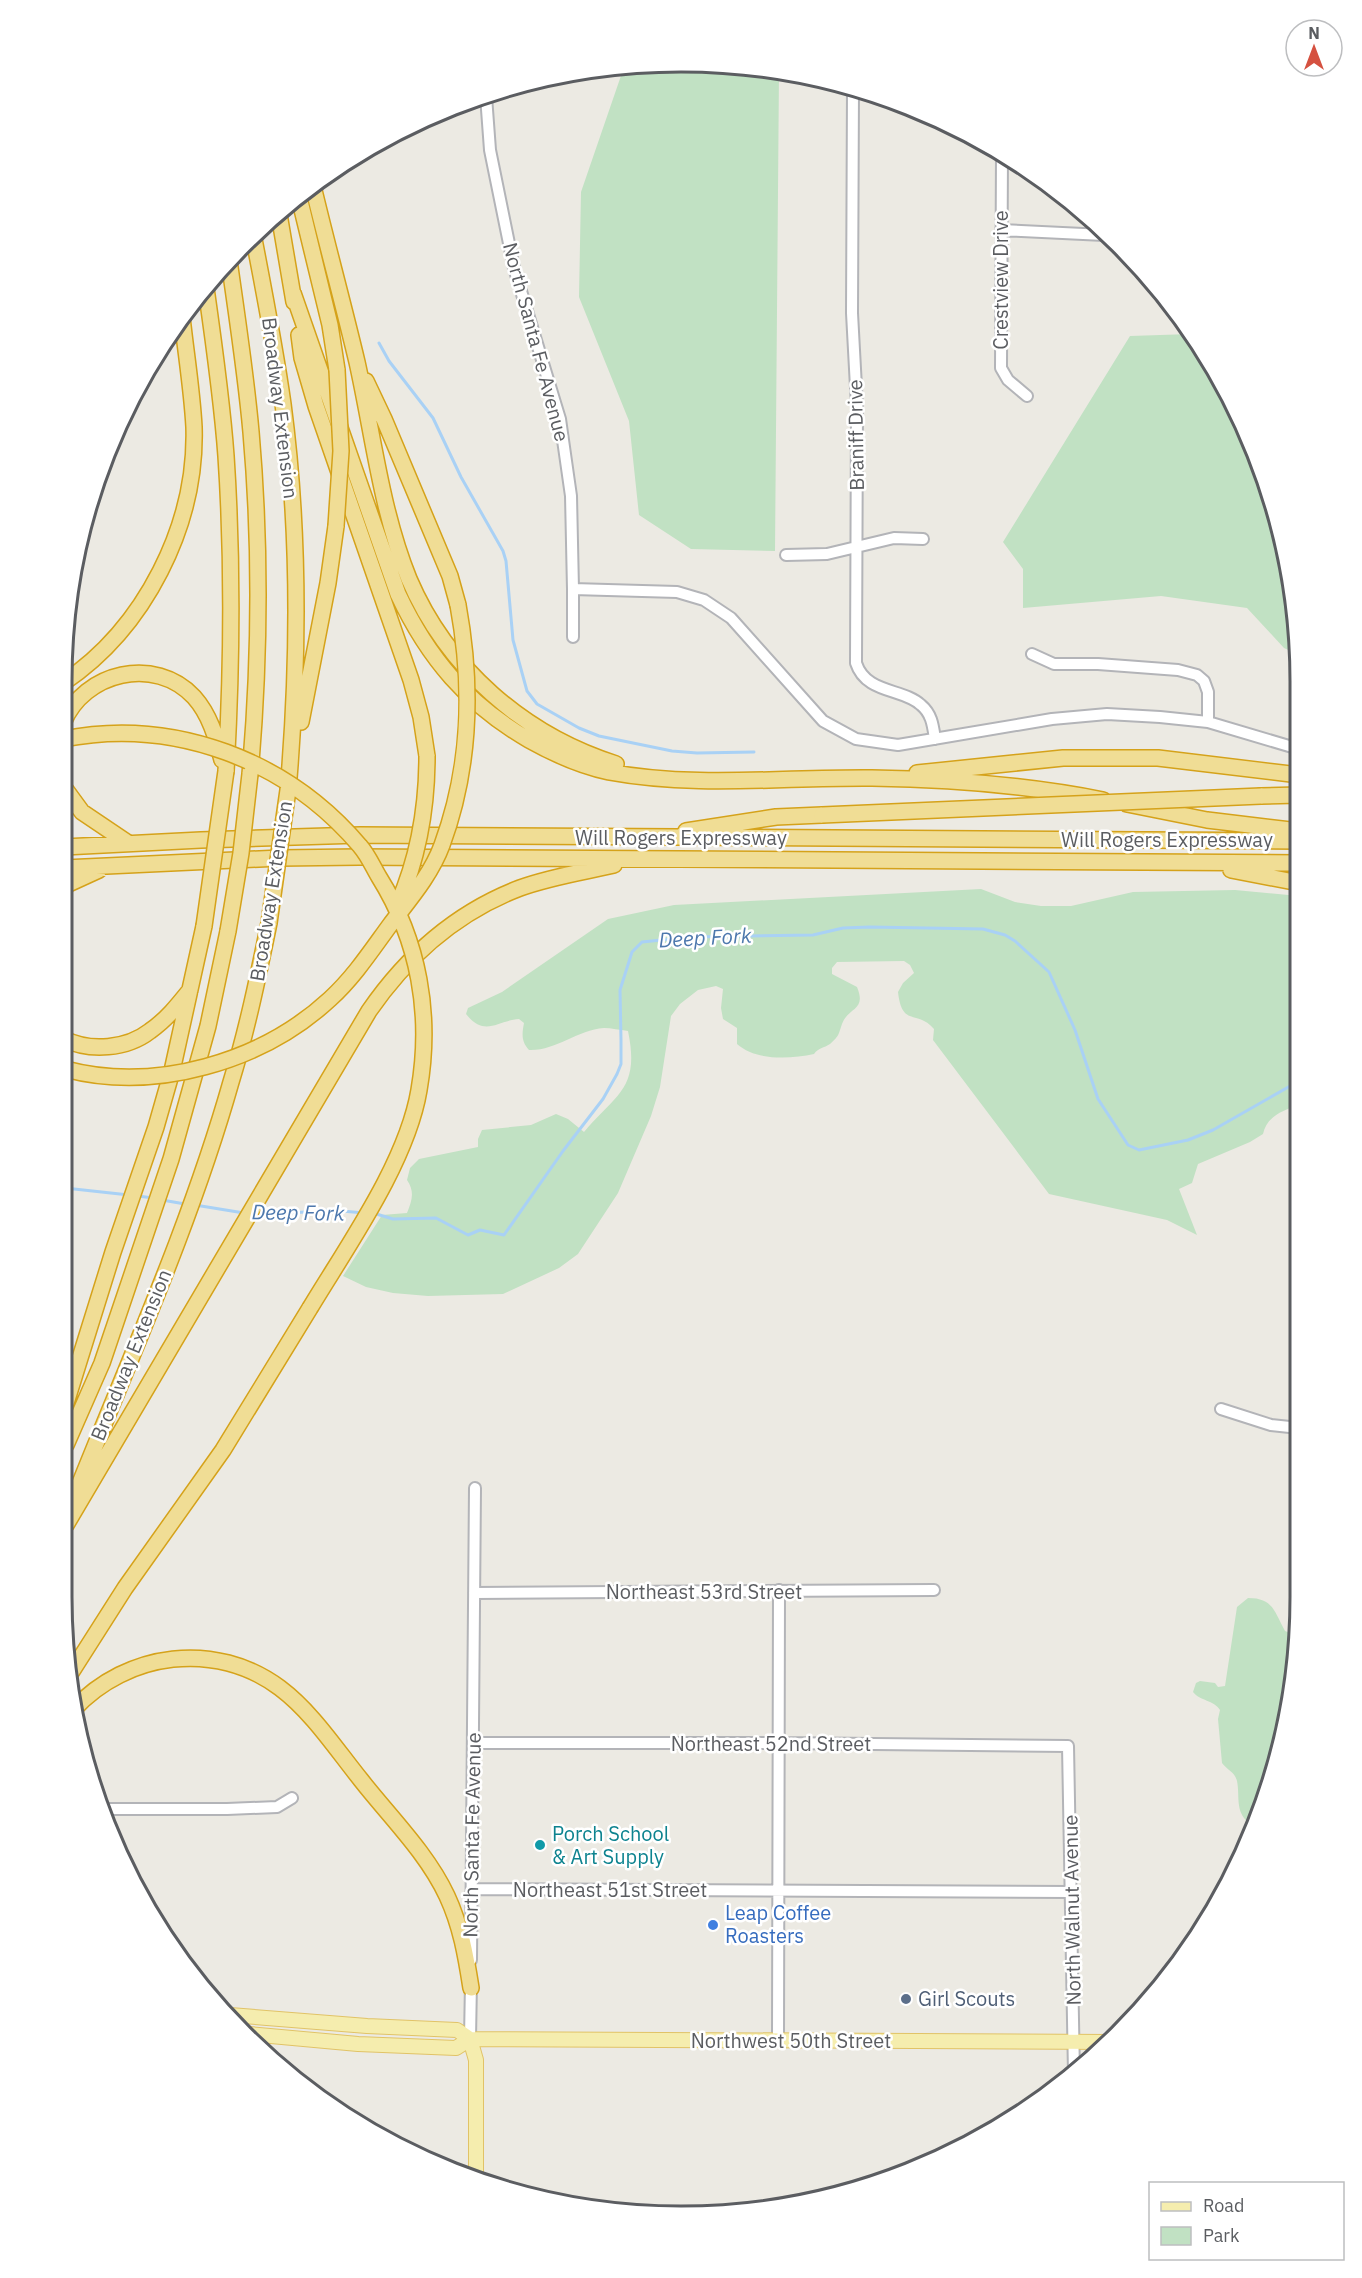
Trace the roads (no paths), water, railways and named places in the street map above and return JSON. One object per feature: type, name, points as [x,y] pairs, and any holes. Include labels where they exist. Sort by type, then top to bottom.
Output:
[{"type":"highway","points":[[315,194],[396,539],[409,578],[435,630],[491,694],[531,724],[579,751],[661,779]]},
{"type":"highway","points":[[288,790],[328,582],[336,526],[340,462],[337,370],[330,325],[300,206]]},
{"type":"highway","points":[[281,222],[302,358],[316,406],[411,680],[421,717],[427,756],[426,796],[418,849],[402,895],[390,922],[378,941]]},
{"type":"highway","name":"Broadway Extension","points":[[72,1503],[165,1271],[213,1142],[242,1042],[268,923],[288,790],[296,662],[296,565],[293,510],[283,406],[255,245]]},
{"type":"highway","name":"Broadway Extension","points":[[72,1431],[102,1363],[179,1134],[208,1026],[228,931],[241,853],[250,774],[257,662],[257,524],[246,386],[230,271]]},
{"type":"highway","points":[[293,293],[398,594],[422,641],[439,664],[478,706],[538,745],[578,764],[609,772],[661,779],[872,778],[1014,785],[1063,792],[1208,820],[1290,830]]},
{"type":"highway","points":[[72,1384],[113,1252],[156,1127],[192,988],[204,926],[226,771],[232,628],[232,562],[226,453],[207,298]]},
{"type":"highway","points":[[200,307],[218,380]]},
{"type":"highway","points":[[72,675],[100,652],[128,622],[149,591],[165,561],[177,531],[187,498],[194,429],[184,331]]},
{"type":"highway","points":[[177,340],[189,376]]},
{"type":"highway","points":[[72,1070],[108,1076],[146,1076],[191,1070],[241,1055],[267,1043],[300,1023],[330,999],[356,972],[428,873],[437,856],[451,817],[463,772],[469,697],[465,643],[450,576],[384,419],[356,362]]},
{"type":"highway","points":[[72,707],[85,692],[104,680],[136,673],[160,676],[183,688],[200,704],[211,722],[226,771]]},
{"type":"highway","points":[[72,739],[115,733],[154,734],[193,741],[237,755],[267,769],[311,798],[361,847],[388,892],[410,941],[420,979],[424,1017],[424,1055],[419,1093],[410,1124],[383,1184],[223,1450],[125,1588],[76,1665]]},
{"type":"highway","points":[[872,778],[1063,758],[1158,758],[1290,774]]},
{"type":"highway","points":[[635,838],[776,818],[1290,795]]},
{"type":"highway","points":[[72,798],[82,812],[128,843]]},
{"type":"highway","name":"Will Rogers Expressway","points":[[72,846],[360,835],[1290,841]]},
{"type":"highway","name":"Will Rogers Expressway","points":[[72,868],[328,857],[1290,863]]},
{"type":"highway","points":[[72,1514],[382,993],[408,963],[441,933],[476,909],[522,888],[640,859]]},
{"type":"highway","points":[[1190,862],[1290,881]]},
{"type":"highway","points":[[72,882],[108,866]]},
{"type":"highway","points":[[72,1042],[86,1046],[102,1047],[135,1040],[161,1023],[192,988]]},
{"type":"highway","points":[[82,1702],[103,1684],[121,1673],[148,1663],[174,1659],[224,1662],[249,1670],[276,1685],[309,1716],[440,1882],[462,1938],[471,1988]]},
{"type":"main road","name":"Northwest 50th Street","points":[[239,2016],[367,2026],[457,2030],[470,2038],[1097,2042]]},
{"type":"main road","name":"Northwest 50th Street","points":[[257,2035],[357,2044],[456,2048],[470,2038]]},
{"type":"main road","name":"North Santa Fe Avenue","points":[[470,2038],[476,2060],[476,2171]]},
{"type":"street","name":"Braniff Drive","points":[[853,97],[852,313],[858,547],[856,663],[859,672],[878,686],[921,704],[931,718],[935,739]]},
{"type":"street","name":"North Santa Fe Avenue","points":[[487,104],[490,150],[514,268],[560,419],[572,496],[573,637]]},
{"type":"street","name":"Crestview Drive","points":[[1002,164],[1001,368],[1008,380],[1027,396]]},
{"type":"street","points":[[1001,230],[1095,235]]},
{"type":"street","points":[[786,555],[827,554],[894,538],[923,539]]},
{"type":"street","points":[[573,589],[677,592],[704,600],[731,618],[823,721],[856,739],[898,745],[1052,719],[1107,714],[1208,722],[1290,746]]},
{"type":"street","points":[[1032,654],[1054,664],[1132,666],[1178,670],[1197,675],[1204,681],[1208,692],[1208,722]]},
{"type":"street","points":[[1221,1409],[1271,1425],[1290,1427]]},
{"type":"street","name":"North Santa Fe Avenue","points":[[470,2038],[475,1488]]},
{"type":"street","points":[[778,2041],[779,1590]]},
{"type":"street","name":"Northeast 53rd Street","points":[[474,1593],[934,1590]]},
{"type":"street","name":"Northeast 52nd Street","points":[[473,1743],[1068,1746]]},
{"type":"street","name":"North Walnut Avenue","points":[[1068,1746],[1074,2062]]},
{"type":"street","points":[[110,1809],[277,1807],[292,1798]]},
{"type":"street","name":"Northeast 51st Street","points":[[472,1889],[1072,1892]]},
{"type":"waterway","points":[[379,343],[389,361],[433,418],[461,477],[503,551],[506,561],[513,640],[527,691],[537,704],[579,728],[599,736],[672,751],[754,752]]},
{"type":"waterway","name":"Deep Fork","points":[[373,1213],[393,1219],[436,1218],[468,1235],[480,1230],[504,1235],[603,1099],[617,1074],[621,1064],[620,990],[632,952],[642,942],[691,937],[813,935],[843,928],[870,927],[983,929],[1005,935],[1015,941],[1049,972],[1075,1030],[1098,1099],[1128,1145],[1139,1150],[1188,1140],[1213,1130],[1290,1086]]},
{"type":"waterway","name":"Deep Fork","points":[[72,1189],[129,1195]]},
{"type":"waterway","name":"Deep Fork","points":[[138,1196],[153,1198]]},
{"type":"waterway","name":"Deep Fork","points":[[162,1200],[185,1204]]},
{"type":"waterway","name":"Deep Fork","points":[[195,1205],[244,1213]]},
{"type":"waterway","name":"Deep Fork","points":[[254,1214],[331,1210],[364,1213]]},
{"type":"place","name":"Porch School & Art Supply","points":[[540,1845]]},
{"type":"place","name":"Leap Coffee Roasters","points":[[713,1925]]},
{"type":"place","name":"Girl Scouts","points":[[906,1999]]}]
